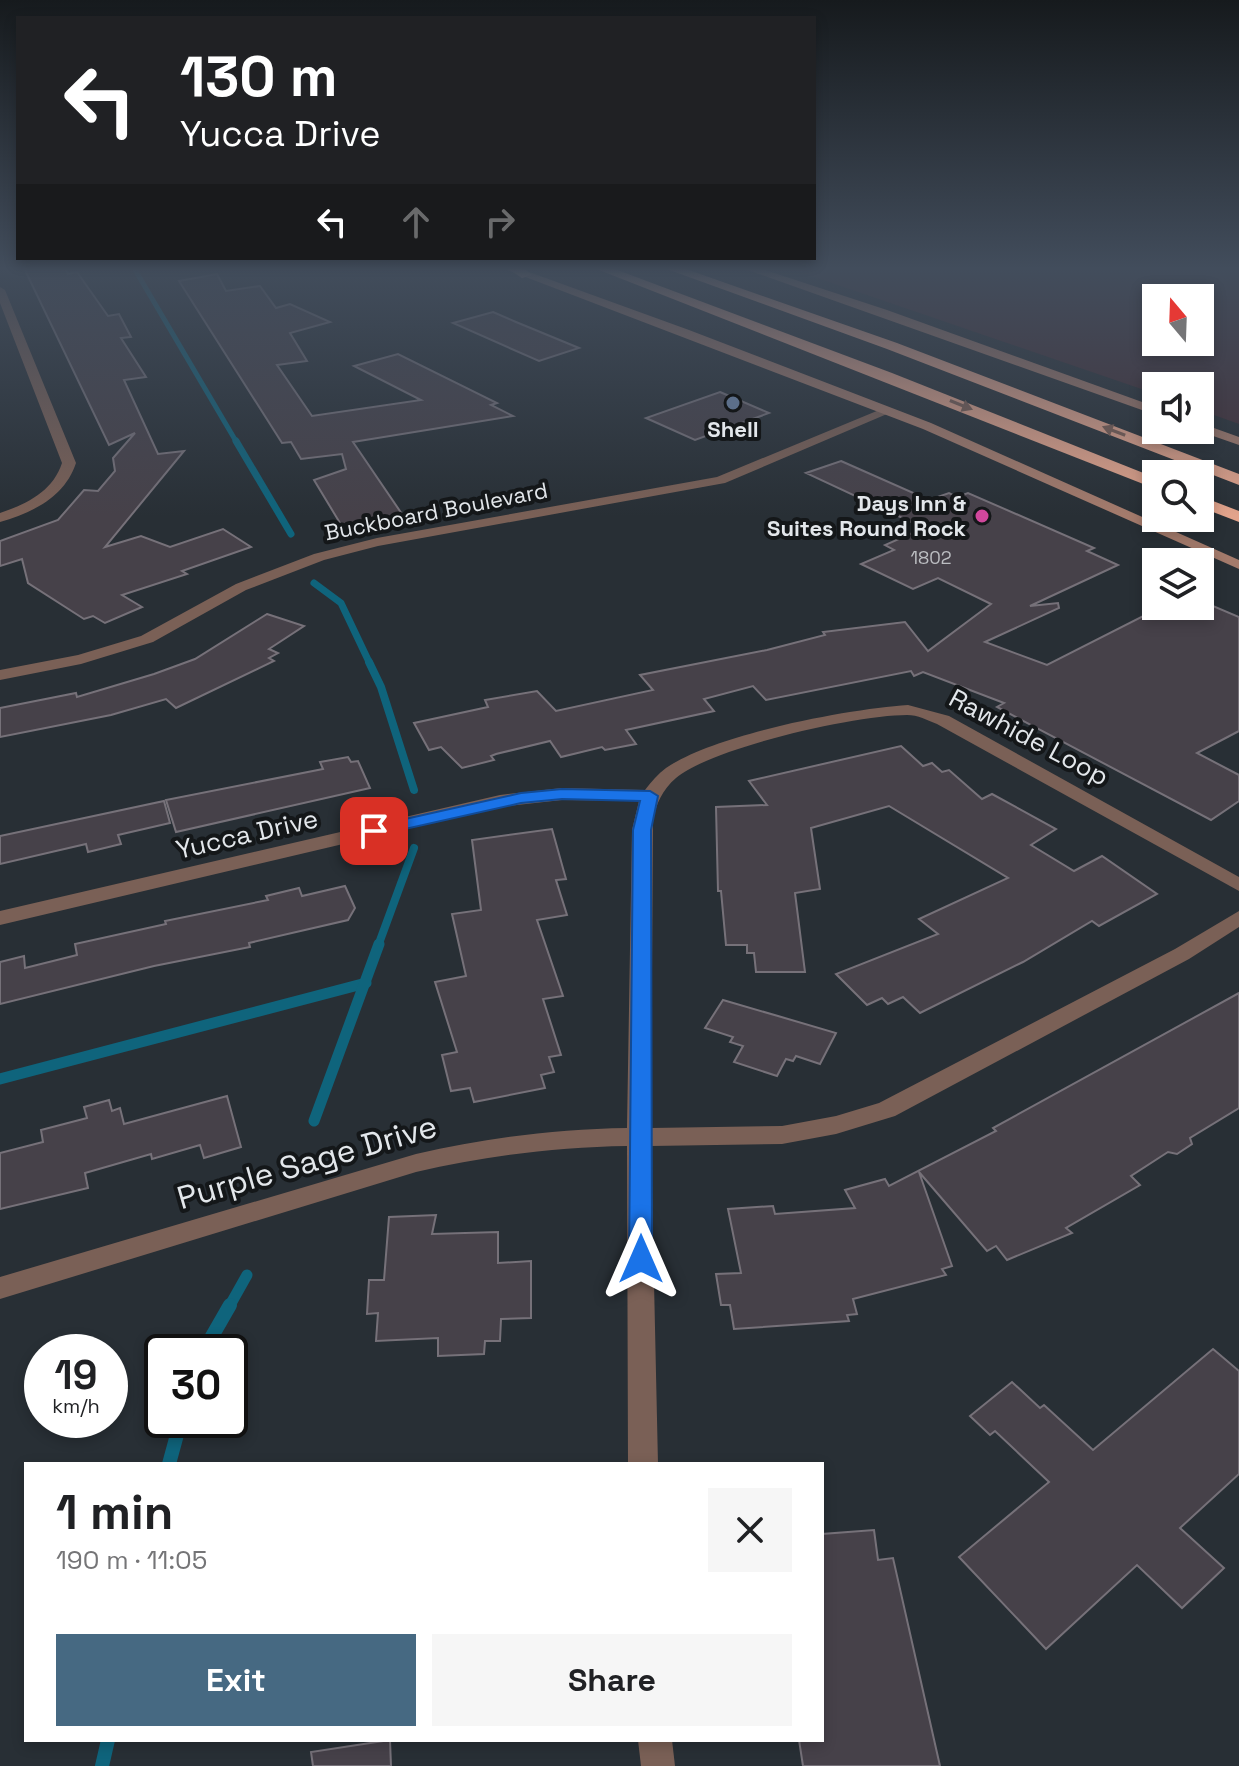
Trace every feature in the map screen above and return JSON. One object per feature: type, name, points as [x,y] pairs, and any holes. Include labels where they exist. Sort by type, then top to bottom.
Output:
[{"type":"highway","points":[[819,350],[1142,478]]},
{"type":"highway","points":[[903,350],[1239,480]]},
{"type":"highway","points":[[1214,507],[1239,517]]},
{"type":"main road","points":[[732,350],[888,411],[1239,565]]},
{"type":"main road","points":[[989,350],[1142,406]]},
{"type":"main road","points":[[1214,432],[1239,441]]},
{"type":"street","points":[[0,518],[35,503],[55,488],[63,480],[69,463],[24,350]]},
{"type":"street","name":"Buckboard Boulevard","points":[[0,675],[81,659],[147,639],[241,587],[308,560],[377,542],[720,480],[888,411]]},
{"type":"street","name":"Rawhide Loop","points":[[650,796],[675,770],[702,755],[880,712],[910,710],[943,720],[1239,885]]},
{"type":"street","name":"Yucca Drive","points":[[0,918],[500,801],[562,794],[650,796]]},
{"type":"street","points":[[643,1462],[639,1138],[642,830],[650,796]]},
{"type":"street","points":[[639,1138],[782,1135],[836,1125],[887,1110],[1182,954],[1239,918]]},
{"type":"street","name":"Purple Sage Drive","points":[[0,1288],[416,1163],[473,1150],[559,1138],[639,1138]]},
{"type":"street","points":[[655,1742],[658,1766]]},
{"type":"shaded area","points":[[1029,350],[1142,350],[1142,356],[1214,356],[1214,350],[1239,350],[1239,424],[1214,415],[1214,372],[1142,372],[1142,389]]},
{"type":"building","points":[[64,350],[129,350],[146,377],[124,380],[158,454],[184,451],[105,547],[141,536],[170,547],[223,529],[251,547],[182,571],[187,574],[122,595],[142,607],[105,623],[93,616],[84,619],[28,583],[22,559],[0,566],[0,541],[58,520],[84,490],[98,491],[115,471],[113,458],[135,433],[109,445]]},
{"type":"building","points":[[223,350],[301,350],[307,361],[277,365],[312,416],[421,400],[354,366],[398,354],[497,403],[491,405],[513,416],[353,442],[404,517],[343,528],[314,480],[346,469],[342,454],[301,459],[291,442],[282,443]]},
{"type":"building","points":[[515,350],[572,350],[539,361]]},
{"type":"building","points":[[720,392],[769,413],[695,440],[646,418]]},
{"type":"building","points":[[841,461],[929,500],[949,493],[957,497],[968,493],[1094,548],[1087,551],[1118,565],[1030,606],[1058,603],[1059,608],[985,642],[1047,665],[1142,617],[1142,620],[1214,620],[1214,606],[1239,617],[1239,731],[1197,753],[1239,775],[1239,801],[1211,820],[997,707],[1004,703],[923,672],[914,676],[911,671],[766,700],[753,686],[704,699],[714,711],[626,730],[636,744],[605,750],[602,747],[561,757],[550,741],[496,754],[491,756],[494,760],[462,768],[441,747],[429,750],[414,723],[488,707],[485,700],[537,691],[556,711],[653,690],[640,675],[767,650],[825,635],[823,632],[905,622],[928,651],[991,604],[938,578],[913,589],[861,564],[894,550],[885,545],[924,528],[806,473]]},
{"type":"building","points":[[267,614],[304,626],[269,649],[278,653],[269,658],[274,661],[176,708],[166,699],[111,715],[0,737],[0,708],[76,693],[77,697],[154,674],[195,659]]},
{"type":"building","points":[[901,746],[923,766],[932,763],[942,772],[949,770],[982,799],[992,794],[1056,829],[1031,845],[1074,871],[1102,856],[1157,894],[1099,926],[1092,921],[1023,962],[920,1013],[903,997],[888,1004],[882,998],[867,1005],[836,974],[938,934],[919,919],[1008,878],[889,806],[811,828],[820,889],[795,893],[805,972],[756,972],[754,953],[747,953],[747,945],[726,945],[721,891],[718,891],[716,807],[767,805],[749,781]]},
{"type":"building","points":[[348,757],[351,762],[358,761],[370,788],[176,832],[166,800],[323,769],[320,762]]},
{"type":"building","points":[[164,801],[170,823],[118,835],[121,844],[88,852],[86,844],[0,864],[0,836]]},
{"type":"building","points":[[552,829],[566,879],[556,880],[567,915],[537,920],[563,996],[543,999],[561,1055],[549,1057],[554,1072],[541,1075],[545,1088],[474,1102],[470,1088],[451,1091],[442,1055],[457,1052],[435,982],[466,976],[452,914],[481,910],[472,840]]},
{"type":"building","points":[[345,886],[355,908],[348,920],[249,943],[250,947],[154,966],[0,1004],[0,962],[24,956],[25,968],[77,955],[75,944],[166,924],[165,921],[268,900],[266,896],[299,888],[302,896]]},
{"type":"building","points":[[1239,993],[1239,1108],[1190,1138],[1192,1144],[1177,1154],[1168,1152],[1131,1176],[1140,1185],[1066,1228],[1072,1233],[1007,1260],[996,1246],[987,1251],[919,1172],[952,1266],[942,1269],[946,1275],[853,1299],[857,1314],[847,1315],[849,1321],[734,1329],[730,1305],[721,1305],[716,1274],[741,1273],[728,1209],[773,1206],[775,1214],[855,1208],[845,1190],[885,1179],[889,1186],[996,1131],[993,1128]]},
{"type":"building","points":[[723,1000],[836,1033],[820,1064],[796,1056],[793,1061],[786,1059],[777,1076],[734,1062],[743,1046],[730,1042],[733,1037],[705,1028]]},
{"type":"building","points":[[227,1096],[241,1147],[204,1158],[200,1145],[152,1159],[151,1154],[85,1173],[88,1188],[0,1209],[0,1153],[43,1142],[41,1130],[87,1118],[84,1107],[109,1100],[112,1111],[120,1108],[124,1124]]},
{"type":"building","points":[[436,1215],[432,1234],[498,1232],[498,1263],[531,1261],[531,1318],[501,1319],[500,1341],[485,1341],[484,1354],[438,1356],[438,1338],[376,1341],[378,1313],[367,1314],[369,1280],[384,1280],[389,1217]]},
{"type":"building","points":[[1213,1349],[1239,1371],[1239,1474],[1180,1528],[1224,1568],[1182,1608],[1137,1565],[1046,1649],[959,1557],[1049,1482],[995,1431],[990,1435],[970,1416],[1012,1382],[1040,1408],[1044,1405],[1093,1450]]},
{"type":"building","points":[[874,1530],[878,1560],[893,1558],[940,1766],[803,1766],[799,1742],[824,1742],[824,1534]]},
{"type":"building","points":[[390,1742],[391,1766],[313,1766],[311,1752]]},
{"type":"waterway","points":[[183,350],[237,443]]},
{"type":"waterway","points":[[236,441],[291,534]]},
{"type":"waterway","points":[[314,583],[341,603],[370,664]]},
{"type":"waterway","points":[[369,662],[381,687],[414,790]]},
{"type":"waterway","points":[[378,946],[414,848]]},
{"type":"waterway","points":[[365,983],[379,944]]},
{"type":"waterway","points":[[0,1079],[365,983]]},
{"type":"waterway","points":[[314,1121],[365,983]]},
{"type":"waterway","points":[[229,1307],[247,1275]]},
{"type":"waterway","points":[[213,1334],[230,1305]]},
{"type":"waterway","points":[[170,1462],[176,1438]]},
{"type":"waterway","points":[[102,1766],[108,1742]]},
{"type":"place","name":"Shell","points":[[733,403]]},
{"type":"place","name":"Days Inn & Suites Round Rock","points":[[982,516]]},
{"type":"route","points":[[374,831],[521,798],[562,794],[650,796],[642,830],[641,1259]]}]
